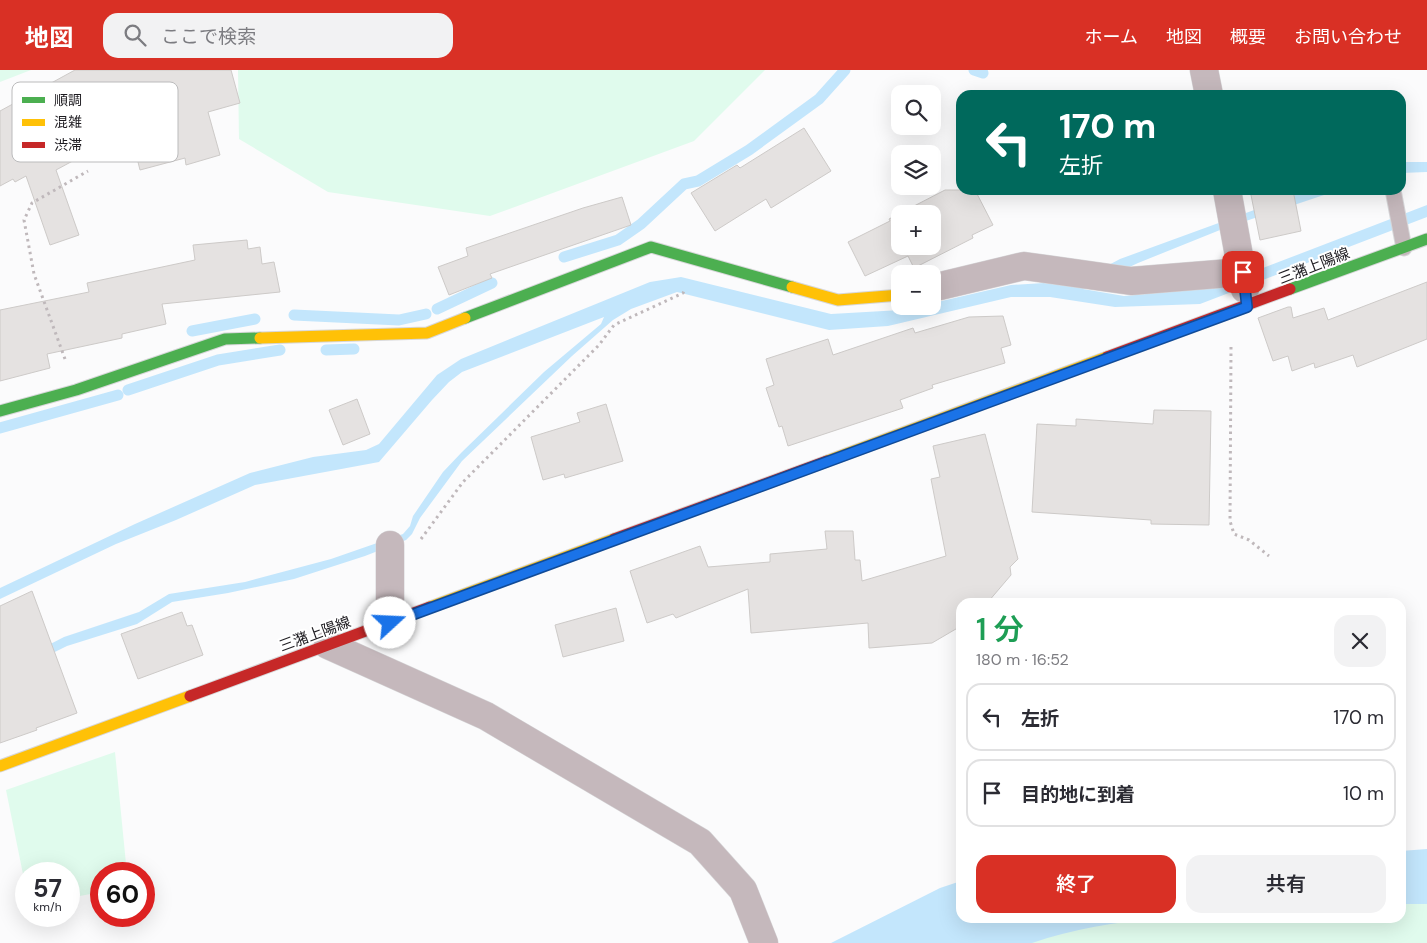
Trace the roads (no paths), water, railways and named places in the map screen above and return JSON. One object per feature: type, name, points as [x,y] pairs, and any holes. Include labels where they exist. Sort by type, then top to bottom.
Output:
[{"type":"main road","name":"三潴上陽線","points":[[0,766],[390,623],[1242,296],[1404,248],[1427,239]]},
{"type":"main road","points":[[0,411],[76,390],[225,339],[427,333],[650,247],[838,300],[891,296]]},
{"type":"street","points":[[1204,70],[1208,90]]},
{"type":"street","points":[[941,286],[1024,266],[1242,296],[1231,211]]},
{"type":"street","points":[[390,545],[390,623]]},
{"type":"street","points":[[328,646],[486,716],[700,842],[743,890],[764,943]]},
{"type":"lane","points":[[1394,195],[1404,248]]},
{"type":"water","points":[[1406,162],[1427,162],[1427,172],[1406,173]]},
{"type":"water","points":[[1295,195],[1324,195],[1225,228],[1138,263],[1083,289],[1124,296],[1211,288],[1427,205],[1427,217],[1200,304],[1115,307],[1050,297],[1011,297],[941,314],[941,301],[1011,285],[1044,283],[1069,286],[1120,259]]},
{"type":"water","points":[[681,277],[831,314],[891,311],[891,315],[935,315],[888,326],[829,330],[677,292],[631,309],[613,320],[572,356],[462,461],[406,540],[365,556],[294,579],[228,593],[172,602],[137,624],[67,646],[0,679],[0,670],[64,637],[139,612],[169,594],[245,582],[331,559],[403,534],[410,526],[413,516],[443,472],[544,372],[601,324],[604,317],[462,372],[449,382],[432,400],[379,462],[255,485],[116,544],[0,599],[0,588],[135,524],[250,473],[313,457],[366,450],[379,444],[437,375],[461,359],[650,282]]},
{"type":"water","points":[[1427,849],[1427,904],[1406,904],[1406,851]]},
{"type":"water","points":[[956,883],[956,923],[1121,923],[1063,934],[1032,943],[831,943],[940,888]]},
{"type":"waterway","points":[[564,257],[618,240],[641,224],[684,184],[698,181],[749,150],[819,99],[845,70]]},
{"type":"waterway","points":[[974,70],[983,73]]},
{"type":"waterway","points":[[437,309],[492,283]]},
{"type":"waterway","points":[[294,315],[399,320],[426,314]]},
{"type":"waterway","points":[[192,331],[255,319]]},
{"type":"waterway","points":[[326,350],[354,349]]},
{"type":"waterway","points":[[128,390],[218,360],[280,350]]},
{"type":"waterway","points":[[0,428],[118,395]]}]
